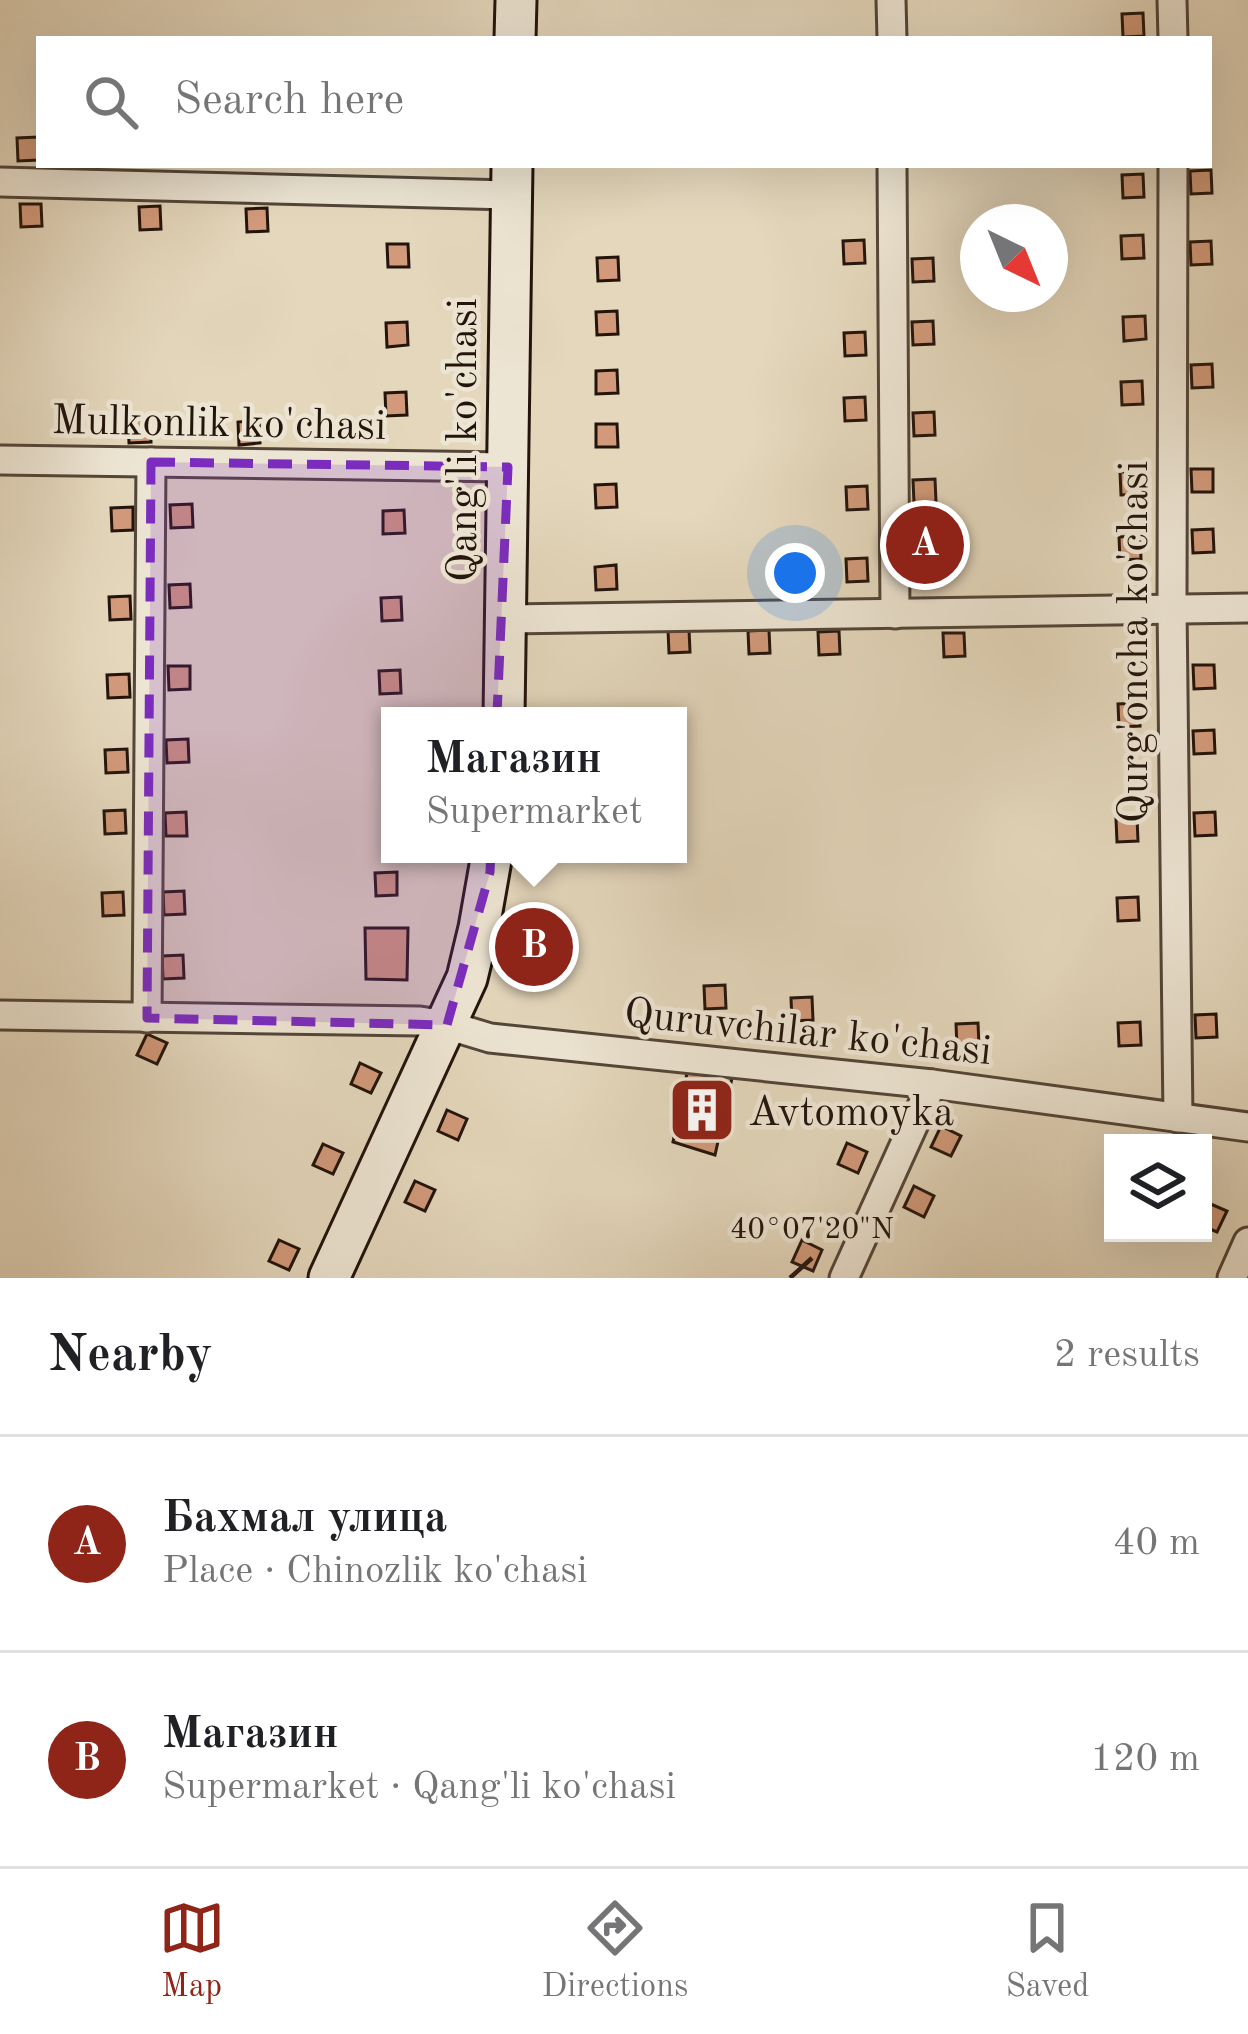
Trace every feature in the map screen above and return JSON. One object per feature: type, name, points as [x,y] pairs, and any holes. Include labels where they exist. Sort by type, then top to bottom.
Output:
[{"type":"street","points":[[515,36],[516,0]]},
{"type":"street","points":[[891,0],[892,36]]},
{"type":"street","points":[[1172,0],[1173,36]]},
{"type":"street","points":[[892,168],[895,614]]},
{"type":"street","name":"Qurg'oncha ko'chasi","points":[[1173,168],[1178,1118]]},
{"type":"street","points":[[0,182],[512,180]]},
{"type":"street","name":"Qang'li ko'chasi","points":[[504,707],[512,180]]},
{"type":"street","name":"Mulkonlik ko'chasi","points":[[0,460],[508,467]]},
{"type":"street","points":[[147,1018],[151,462]]},
{"type":"street","points":[[508,619],[1248,608]]},
{"type":"street","points":[[329,1278],[467,977],[491,863]]},
{"type":"street","name":"Quruvchilar ko'chasi","points":[[0,1015],[420,1021],[490,1038],[932,1084],[1248,1127]]},
{"type":"street","points":[[844,1278],[932,1084]]},
{"type":"street","points":[[1232,1278],[1248,1242]]},
{"type":"highlighted area","points":[[151,462],[508,467],[490,872],[447,1025],[147,1018]]},
{"type":"building","points":[[1143,13],[1144,36],[1123,36],[1122,14]]},
{"type":"building","points":[[36,137],[36,160],[18,161],[17,138]]},
{"type":"building","points":[[1211,170],[1212,193],[1191,194],[1190,171]]},
{"type":"building","points":[[1143,174],[1144,197],[1123,198],[1122,175]]},
{"type":"building","points":[[20,204],[41,204],[42,226],[21,227]]},
{"type":"building","points":[[160,206],[161,229],[140,230],[139,207]]},
{"type":"building","points":[[267,208],[268,231],[247,232],[246,209]]},
{"type":"building","points":[[1143,235],[1144,258],[1122,259],[1121,236]]},
{"type":"building","points":[[864,240],[865,263],[844,264],[843,241]]},
{"type":"building","points":[[1211,241],[1212,264],[1191,265],[1190,242]]},
{"type":"building","points":[[387,244],[408,244],[409,267],[388,267]]},
{"type":"building","points":[[618,257],[619,280],[598,281],[597,258]]},
{"type":"building","points":[[933,258],[934,281],[913,282],[912,259]]},
{"type":"building","points":[[617,311],[618,334],[597,335],[596,312]]},
{"type":"building","points":[[1145,316],[1146,339],[1124,341],[1123,317]]},
{"type":"building","points":[[933,321],[934,344],[913,345],[912,322]]},
{"type":"building","points":[[407,322],[408,345],[387,347],[386,323]]},
{"type":"building","points":[[865,332],[866,355],[845,356],[844,333]]},
{"type":"building","points":[[1212,364],[1213,387],[1192,388],[1191,365]]},
{"type":"building","points":[[617,370],[618,393],[596,394],[596,371]]},
{"type":"building","points":[[1142,381],[1143,404],[1122,405],[1121,382]]},
{"type":"building","points":[[406,392],[407,415],[386,416],[385,393]]},
{"type":"building","points":[[865,397],[866,420],[845,421],[844,398]]},
{"type":"building","points":[[934,412],[935,435],[914,436],[913,413]]},
{"type":"building","points":[[150,419],[151,442],[129,443],[128,420]]},
{"type":"building","points":[[259,420],[260,443],[239,445],[238,422]]},
{"type":"building","points":[[596,424],[617,424],[618,447],[596,447]]},
{"type":"building","points":[[1191,469],[1213,469],[1213,492],[1192,492]]},
{"type":"building","points":[[1142,471],[1143,494],[1121,495],[1120,472]]},
{"type":"building","points":[[935,479],[936,502],[914,503],[913,480]]},
{"type":"building","points":[[616,484],[617,507],[596,508],[595,485]]},
{"type":"building","points":[[867,486],[868,509],[847,510],[846,487]]},
{"type":"building","points":[[192,504],[193,527],[171,528],[170,505]]},
{"type":"building","points":[[133,507],[133,530],[112,531],[111,508]]},
{"type":"building","points":[[404,510],[405,533],[383,534],[383,511]]},
{"type":"building","points":[[1213,529],[1214,552],[1193,553],[1192,530]]},
{"type":"building","points":[[935,533],[936,556],[915,557],[914,534]]},
{"type":"building","points":[[1140,536],[1141,559],[1120,560],[1119,537]]},
{"type":"building","points":[[867,558],[868,581],[847,582],[846,559]]},
{"type":"building","points":[[616,565],[617,589],[596,590],[595,567]]},
{"type":"building","points":[[190,584],[191,607],[170,608],[169,585]]},
{"type":"building","points":[[130,596],[131,619],[110,620],[109,597]]},
{"type":"building","points":[[401,597],[402,620],[382,621],[381,598]]},
{"type":"building","points":[[689,629],[690,652],[669,653],[668,630]]},
{"type":"building","points":[[769,630],[770,653],[749,654],[748,631]]},
{"type":"building","points":[[839,631],[840,654],[819,655],[818,632]]},
{"type":"building","points":[[943,633],[964,633],[965,656],[944,657]]},
{"type":"building","points":[[1193,665],[1214,665],[1215,688],[1194,689]]},
{"type":"building","points":[[168,666],[190,666],[190,689],[169,690]]},
{"type":"building","points":[[400,670],[401,693],[380,694],[379,671]]},
{"type":"building","points":[[129,674],[130,697],[108,698],[107,675]]},
{"type":"building","points":[[1139,703],[1140,726],[1119,727],[1118,704]]},
{"type":"building","points":[[1214,730],[1215,753],[1194,754],[1193,731]]},
{"type":"building","points":[[188,739],[189,762],[167,763],[166,740]]},
{"type":"building","points":[[127,749],[128,772],[106,773],[105,750]]},
{"type":"building","points":[[125,810],[126,833],[105,834],[104,811]]},
{"type":"building","points":[[186,812],[187,836],[166,836],[165,813]]},
{"type":"building","points":[[1215,812],[1216,835],[1195,836],[1194,813]]},
{"type":"building","points":[[1137,818],[1138,841],[1117,842],[1116,819]]},
{"type":"building","points":[[397,872],[397,895],[376,896],[375,873]]},
{"type":"building","points":[[184,891],[185,914],[164,915],[163,892]]},
{"type":"building","points":[[123,892],[124,915],[103,916],[102,893]]},
{"type":"building","points":[[1138,897],[1139,920],[1118,921],[1117,898]]},
{"type":"building","points":[[524,921],[548,926],[535,976],[512,970]]},
{"type":"building","points":[[365,928],[408,928],[407,980],[366,979]]},
{"type":"building","points":[[183,955],[184,978],[163,979],[162,956]]},
{"type":"building","points":[[725,985],[726,1008],[705,1009],[704,986]]},
{"type":"building","points":[[812,997],[813,1020],[792,1021],[791,998]]},
{"type":"building","points":[[1216,1014],[1217,1037],[1196,1038],[1195,1015]]},
{"type":"building","points":[[1140,1022],[1141,1045],[1119,1046],[1118,1023]]},
{"type":"building","points":[[978,1023],[979,1046],[957,1047],[956,1024]]},
{"type":"building","points":[[147,1034],[167,1043],[157,1064],[137,1055]]},
{"type":"building","points":[[360,1063],[381,1073],[371,1093],[351,1084]]},
{"type":"building","name":"Avtomoyka","points":[[687,1073],[732,1078],[715,1155],[673,1142]]},
{"type":"building","points":[[447,1110],[467,1119],[458,1140],[438,1131]]},
{"type":"building","points":[[941,1126],[961,1136],[951,1156],[931,1147]]},
{"type":"building","points":[[847,1143],[867,1152],[858,1173],[838,1164]]},
{"type":"building","points":[[323,1144],[343,1153],[333,1174],[313,1165]]},
{"type":"building","points":[[415,1181],[435,1190],[425,1211],[405,1202]]},
{"type":"building","points":[[914,1186],[934,1196],[924,1217],[904,1207]]},
{"type":"building","points":[[1212,1205],[1227,1211],[1217,1232],[1212,1230]]},
{"type":"building","points":[[279,1240],[299,1249],[289,1270],[269,1261]]},
{"type":"building","points":[[802,1240],[822,1250],[813,1271],[792,1262]]},
{"type":"place","name":"Бахмал улица","points":[[925,545]]},
{"type":"place","name":"Магазин","points":[[534,947]]},
{"type":"place","name":"Avtomoyka","points":[[702,1110]]}]
